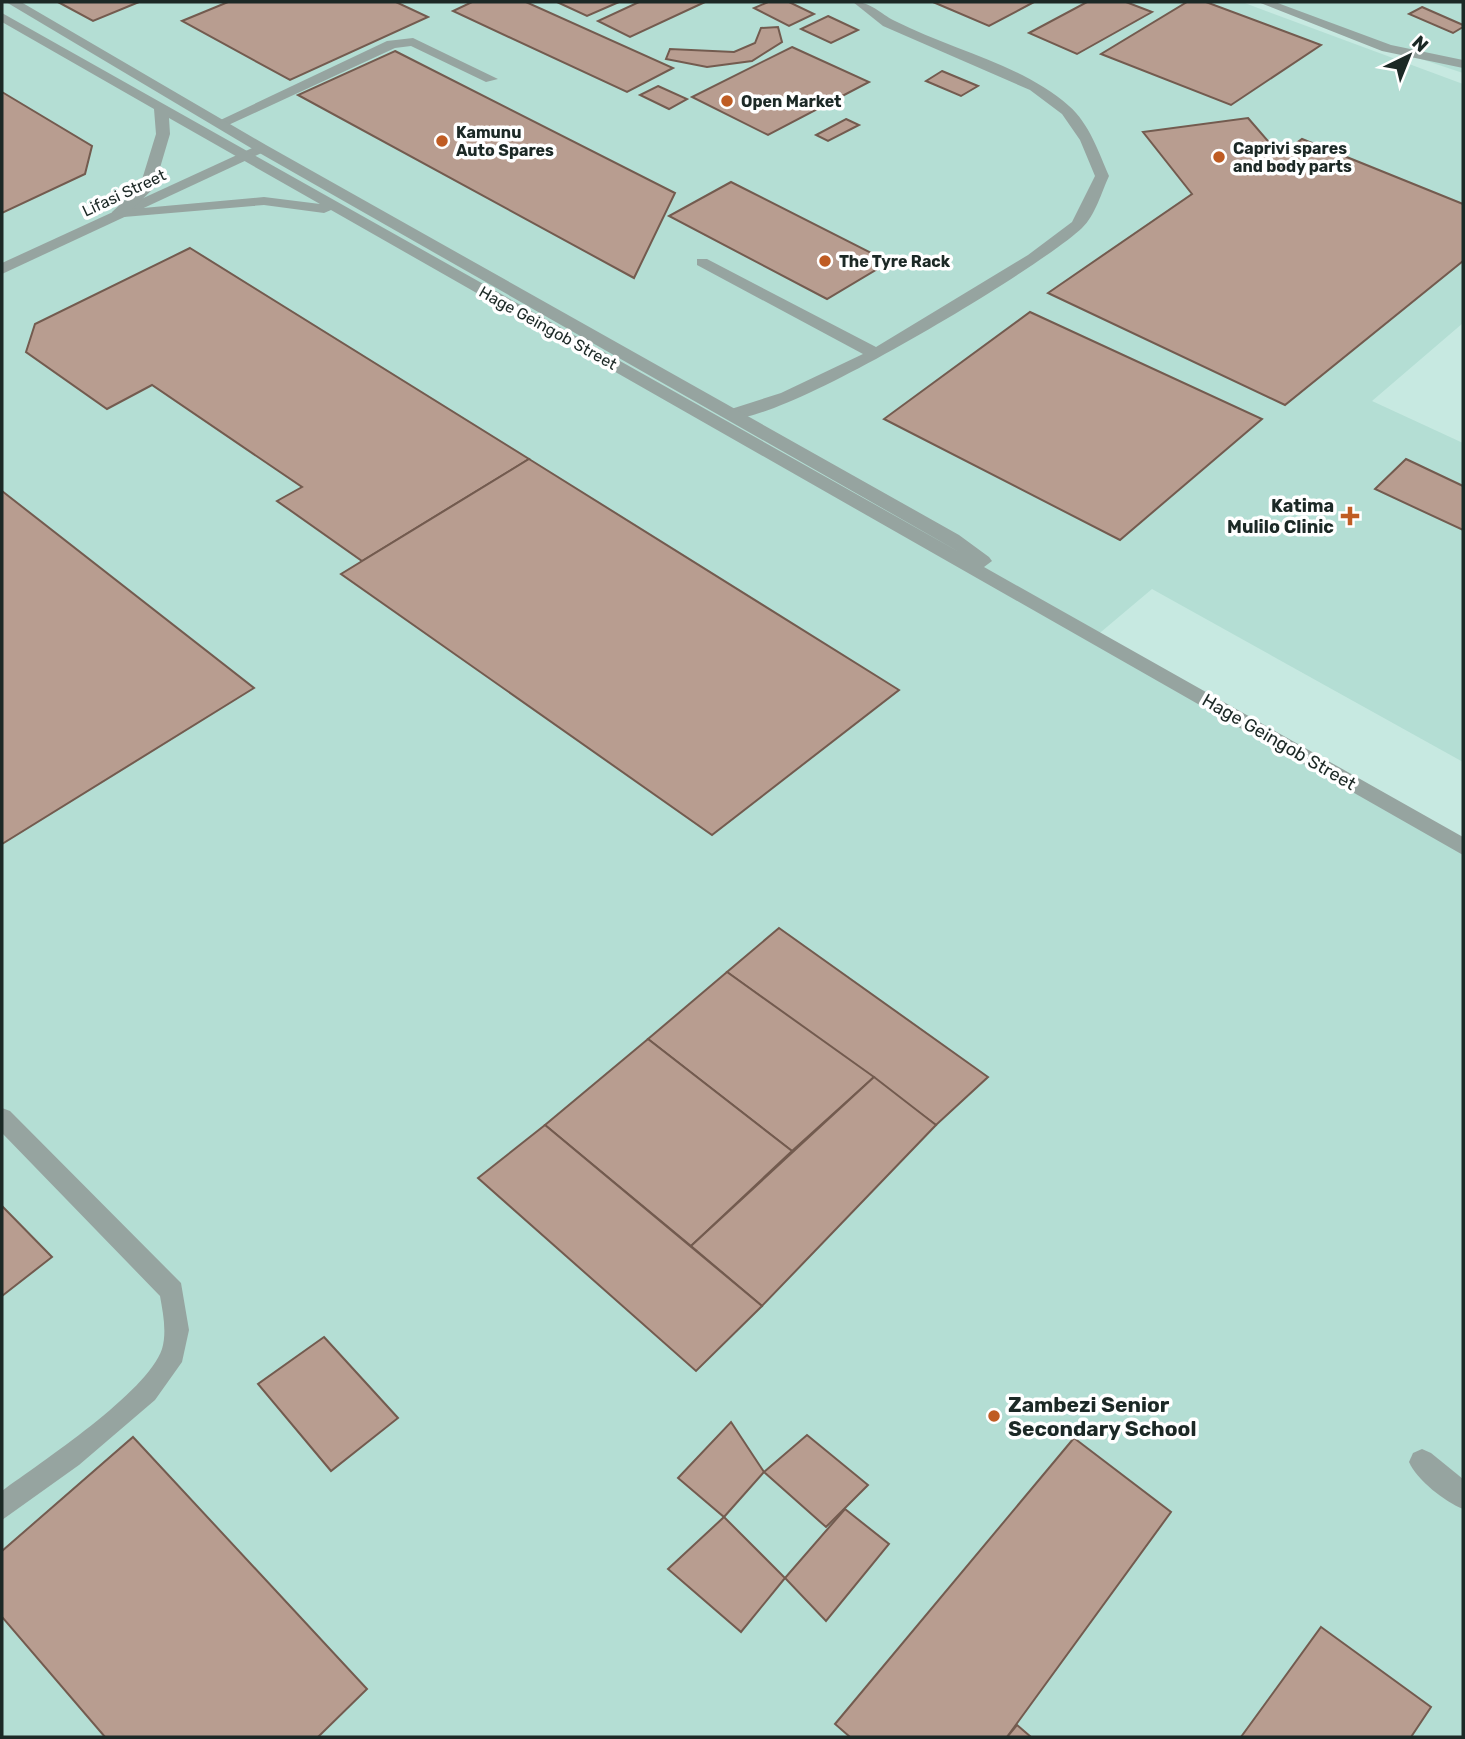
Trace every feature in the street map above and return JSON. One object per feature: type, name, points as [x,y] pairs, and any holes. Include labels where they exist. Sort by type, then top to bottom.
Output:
[{"type":"street","name":"Hage Geingob Street","points":[[13,2],[261,148],[953,539],[1094,638]]},
{"type":"street","points":[[734,414],[786,397],[876,354],[1032,258],[1078,224],[1102,176],[1087,140],[1067,111],[1035,88],[888,23],[859,2]]},
{"type":"street","points":[[1264,2],[1406,54],[1432,61],[1463,64]]},
{"type":"street","name":"Hage Geingob Street","points":[[2,18],[1463,846]]},
{"type":"street","points":[[219,124],[392,44],[413,42],[491,79]]},
{"type":"street","points":[[117,215],[147,188],[163,135],[161,108]]},
{"type":"street","name":"Lifasi Street","points":[[2,269],[261,148]]},
{"type":"street","points":[[117,215],[264,201],[303,204],[345,214]]},
{"type":"street","points":[[702,262],[876,354]]},
{"type":"street","points":[[2,1118],[172,1291],[179,1329],[172,1357],[146,1395],[2,1507]]},
{"type":"street","points":[[1422,1462],[1463,1496]]},
{"type":"shaded area","points":[[2,2],[1242,2],[1463,84],[1463,323],[1372,401],[1463,443],[1463,762],[1152,589],[1095,637],[1463,847],[1463,1737],[2,1737]]},
{"type":"shaded area","points":[[1266,2],[1463,2],[1463,73],[1406,54]]},
{"type":"building","points":[[58,2],[139,2],[93,21]]},
{"type":"building","points":[[228,2],[396,2],[428,17],[290,80],[182,21]]},
{"type":"building","points":[[472,2],[526,2],[673,68],[627,92],[453,11]]},
{"type":"building","points":[[557,2],[619,2],[587,16]]},
{"type":"building","points":[[639,2],[705,2],[630,37],[598,21]]},
{"type":"building","points":[[768,2],[789,2],[814,14],[789,26],[754,8]]},
{"type":"building","points":[[933,2],[1034,2],[989,26]]},
{"type":"building","points":[[1087,2],[1126,2],[1152,12],[1077,54],[1029,33]]},
{"type":"building","points":[[1187,2],[1206,2],[1321,45],[1231,105],[1101,54]]},
{"type":"building","points":[[1422,7],[1463,27],[1453,33],[1409,14]]},
{"type":"building","points":[[828,16],[858,30],[831,43],[801,29]]},
{"type":"building","points":[[778,27],[782,42],[752,61],[707,67],[666,59],[670,49],[734,52],[755,43],[761,28]]},
{"type":"building","points":[[792,47],[869,82],[768,135],[692,97]]},
{"type":"building","points":[[395,51],[675,193],[634,278],[298,95]]},
{"type":"building","points":[[942,71],[978,86],[961,96],[926,81]]},
{"type":"building","points":[[658,86],[687,99],[669,109],[640,95]]},
{"type":"building","points":[[2,92],[92,146],[85,174],[2,213]]},
{"type":"building","points":[[1248,118],[1280,155],[1302,139],[1463,204],[1463,261],[1285,405],[1048,293],[1192,194],[1143,132]]},
{"type":"building","points":[[846,119],[859,125],[828,141],[816,135]]},
{"type":"building","points":[[731,182],[889,262],[827,299],[669,216]]},
{"type":"building","points":[[190,248],[529,459],[362,561],[277,501],[302,487],[152,385],[107,409],[26,352],[35,324]]},
{"type":"building","points":[[1030,312],[1262,419],[1120,540],[884,419]]},
{"type":"building","points":[[529,459],[899,690],[712,835],[341,574]]},
{"type":"building","points":[[1406,459],[1463,486],[1463,530],[1375,489]]},
{"type":"building","points":[[2,491],[254,688],[2,844]]},
{"type":"building","points":[[779,928],[988,1077],[936,1125],[727,972]]},
{"type":"building","points":[[727,972],[874,1077],[792,1151],[648,1039]]},
{"type":"building","points":[[648,1039],[792,1151],[691,1246],[545,1125]]},
{"type":"building","points":[[874,1077],[936,1125],[762,1306],[691,1246]]},
{"type":"building","points":[[545,1125],[762,1306],[696,1371],[478,1178]]},
{"type":"building","points":[[2,1206],[52,1257],[2,1296]]},
{"type":"building","points":[[324,1337],[398,1418],[331,1471],[258,1384]]},
{"type":"building","points":[[731,1422],[764,1472],[724,1517],[678,1478]]},
{"type":"building","points":[[807,1435],[868,1485],[826,1527],[764,1472]]},
{"type":"building","points":[[133,1437],[367,1689],[318,1737],[105,1737],[2,1617],[2,1551]]},
{"type":"building","points":[[1074,1438],[1171,1512],[1007,1737],[850,1737],[835,1724]]},
{"type":"building","points":[[845,1509],[889,1544],[826,1621],[785,1578]]},
{"type":"building","points":[[724,1517],[785,1578],[741,1632],[668,1569]]},
{"type":"building","points":[[1321,1627],[1431,1707],[1411,1737],[1241,1737]]},
{"type":"building","points":[[1017,1725],[1031,1737],[1007,1737]]},
{"type":"place","name":"Open Market","points":[[727,101]]},
{"type":"place","name":"Kamunu Auto Spares","points":[[442,141]]},
{"type":"place","name":"Caprivi spares and body parts","points":[[1219,157]]},
{"type":"place","name":"The Tyre Rack","points":[[825,261]]},
{"type":"place","name":"Katima Mulilo Clinic","points":[[1350,516]]},
{"type":"place","name":"Zambezi Senior Secondary School","points":[[994,1416]]}]
